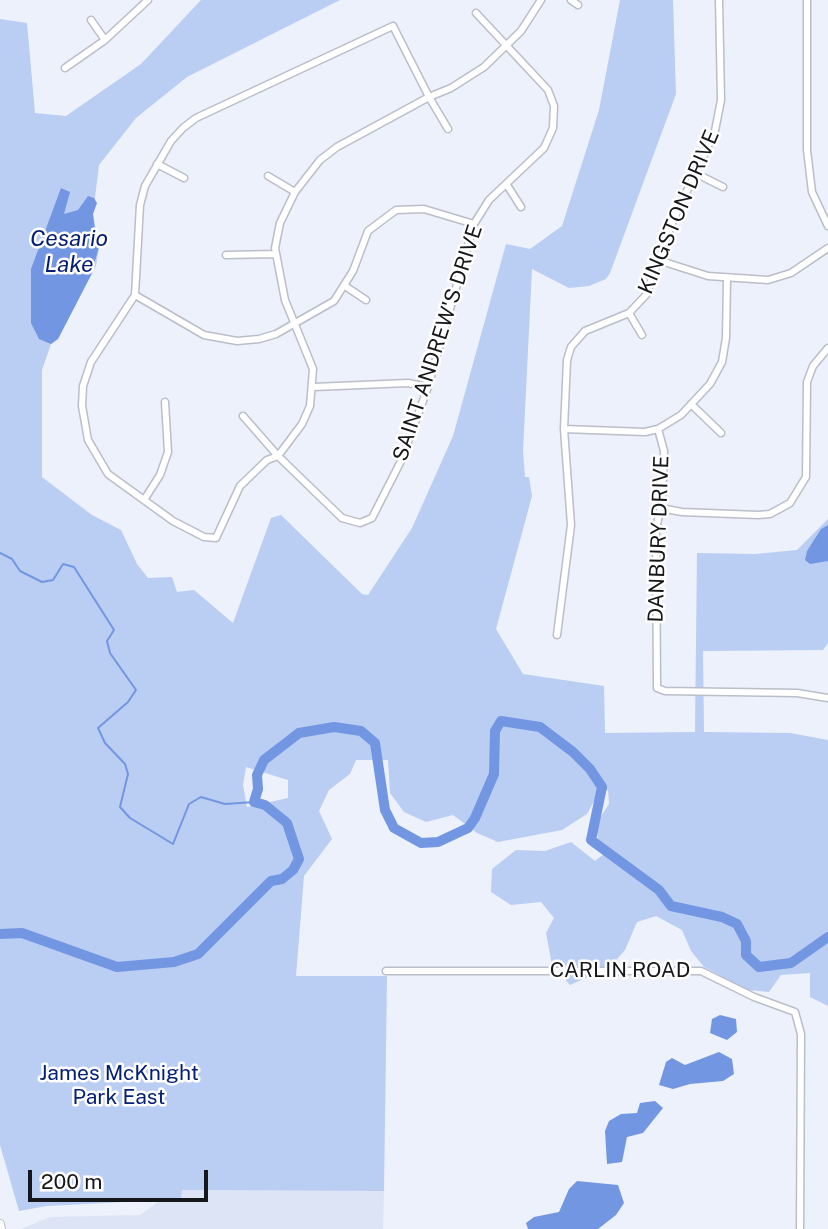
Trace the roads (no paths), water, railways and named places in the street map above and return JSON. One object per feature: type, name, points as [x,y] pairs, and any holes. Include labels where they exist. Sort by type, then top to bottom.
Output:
[{"type":"street","points":[[65,68],[105,40],[148,0]]},
{"type":"street","points":[[448,129],[429,97],[399,32],[393,26],[385,27],[196,118],[171,141],[157,164],[140,205],[135,295],[91,362],[83,386],[82,405],[88,440],[108,474],[204,537],[216,538],[240,486],[267,460],[278,456],[302,424],[314,387],[313,369],[297,323],[285,300],[276,254],[280,223],[295,192],[307,174],[337,147],[429,97],[451,88],[484,67],[509,45],[532,18],[541,0]]},
{"type":"street","points":[[570,0],[578,5]]},
{"type":"street","name":"KINGSTON DRIVE","points":[[557,635],[571,525],[564,429],[565,373],[570,347],[584,331],[629,313],[646,295],[658,260],[719,118],[719,0]]},
{"type":"street","points":[[807,0],[807,150],[812,192],[828,226]]},
{"type":"street","name":"SAINT ANDREW'S DRIVE","points":[[278,456],[342,518],[352,523],[365,522],[372,518],[397,471],[428,387],[474,224],[489,200],[508,185],[544,148],[554,128],[555,114],[548,90],[509,45],[476,13]]},
{"type":"street","points":[[91,20],[105,40]]},
{"type":"street","points":[[157,164],[184,178]]},
{"type":"street","points":[[695,173],[723,187]]},
{"type":"street","points":[[268,176],[295,192]]},
{"type":"street","points":[[508,185],[521,206]]},
{"type":"street","points":[[135,295],[209,337],[237,341],[259,339],[297,323],[334,301],[345,286],[368,231],[396,210],[424,209],[474,224]]},
{"type":"street","points":[[658,260],[727,279],[779,279],[828,248]]},
{"type":"street","points":[[226,255],[276,254]]},
{"type":"street","points":[[564,429],[632,433],[658,429],[691,404],[718,372],[726,352],[727,279]]},
{"type":"street","points":[[345,286],[366,300]]},
{"type":"street","points":[[629,313],[642,335]]},
{"type":"street","points":[[660,508],[682,512],[758,515],[770,514],[790,503],[801,490],[806,477],[807,382],[817,359],[828,348]]},
{"type":"street","points":[[314,387],[408,383],[428,387]]},
{"type":"street","points":[[144,500],[160,475],[168,452],[165,402]]},
{"type":"street","points":[[691,404],[721,433]]},
{"type":"street","points":[[243,416],[278,456]]},
{"type":"street","name":"DANBURY DRIVE","points":[[658,429],[664,451],[656,530],[657,688],[665,691],[797,692],[828,698]]},
{"type":"street","name":"CARLIN ROAD","points":[[386,971],[701,971],[754,997],[795,1012],[801,1034],[800,1229]]},
{"type":"water","name":"Cesario Lake","points":[[61,188],[70,192],[64,214],[78,210],[88,196],[94,198],[97,203],[93,214],[99,247],[91,275],[58,339],[51,344],[39,339],[31,323],[31,269]]},
{"type":"water","points":[[828,525],[828,561],[810,564],[805,560],[807,551],[821,529]]},
{"type":"water","points":[[720,1015],[736,1019],[737,1032],[727,1040],[710,1033],[712,1019]]},
{"type":"water","points":[[719,1052],[732,1059],[734,1074],[723,1081],[690,1084],[673,1089],[659,1085],[666,1062],[672,1058],[685,1065]]},
{"type":"water","points":[[655,1101],[663,1108],[643,1133],[627,1137],[622,1162],[607,1164],[605,1131],[609,1121],[621,1114],[637,1113],[640,1103]]},
{"type":"water","points":[[577,1181],[618,1185],[624,1203],[616,1215],[598,1229],[528,1229],[526,1223],[534,1217],[559,1212],[569,1189]]},
{"type":"waterway","points":[[0,553],[12,559],[20,571],[42,582],[53,580],[63,564],[74,567],[114,630],[107,641],[110,653],[136,690],[128,702],[98,728],[105,743],[125,764],[128,774],[120,807],[130,818],[173,844],[189,804],[201,797],[225,804],[254,802]]},
{"type":"waterway","points":[[0,934],[22,933],[117,967],[174,962],[198,954],[271,881],[282,879],[293,870],[299,859],[287,823],[265,805],[254,802],[258,789],[257,775],[264,760],[299,733],[334,727],[361,731],[375,743],[385,810],[394,828],[421,843],[438,842],[468,828],[475,818],[494,774],[495,731],[501,721],[540,727],[573,752],[590,769],[602,787],[591,840],[659,890],[671,906],[722,917],[737,924],[746,941],[746,955],[759,967],[791,963],[828,937]]},
{"type":"park label","name":"James McKnight Park East","points":[[119,1086]]}]
